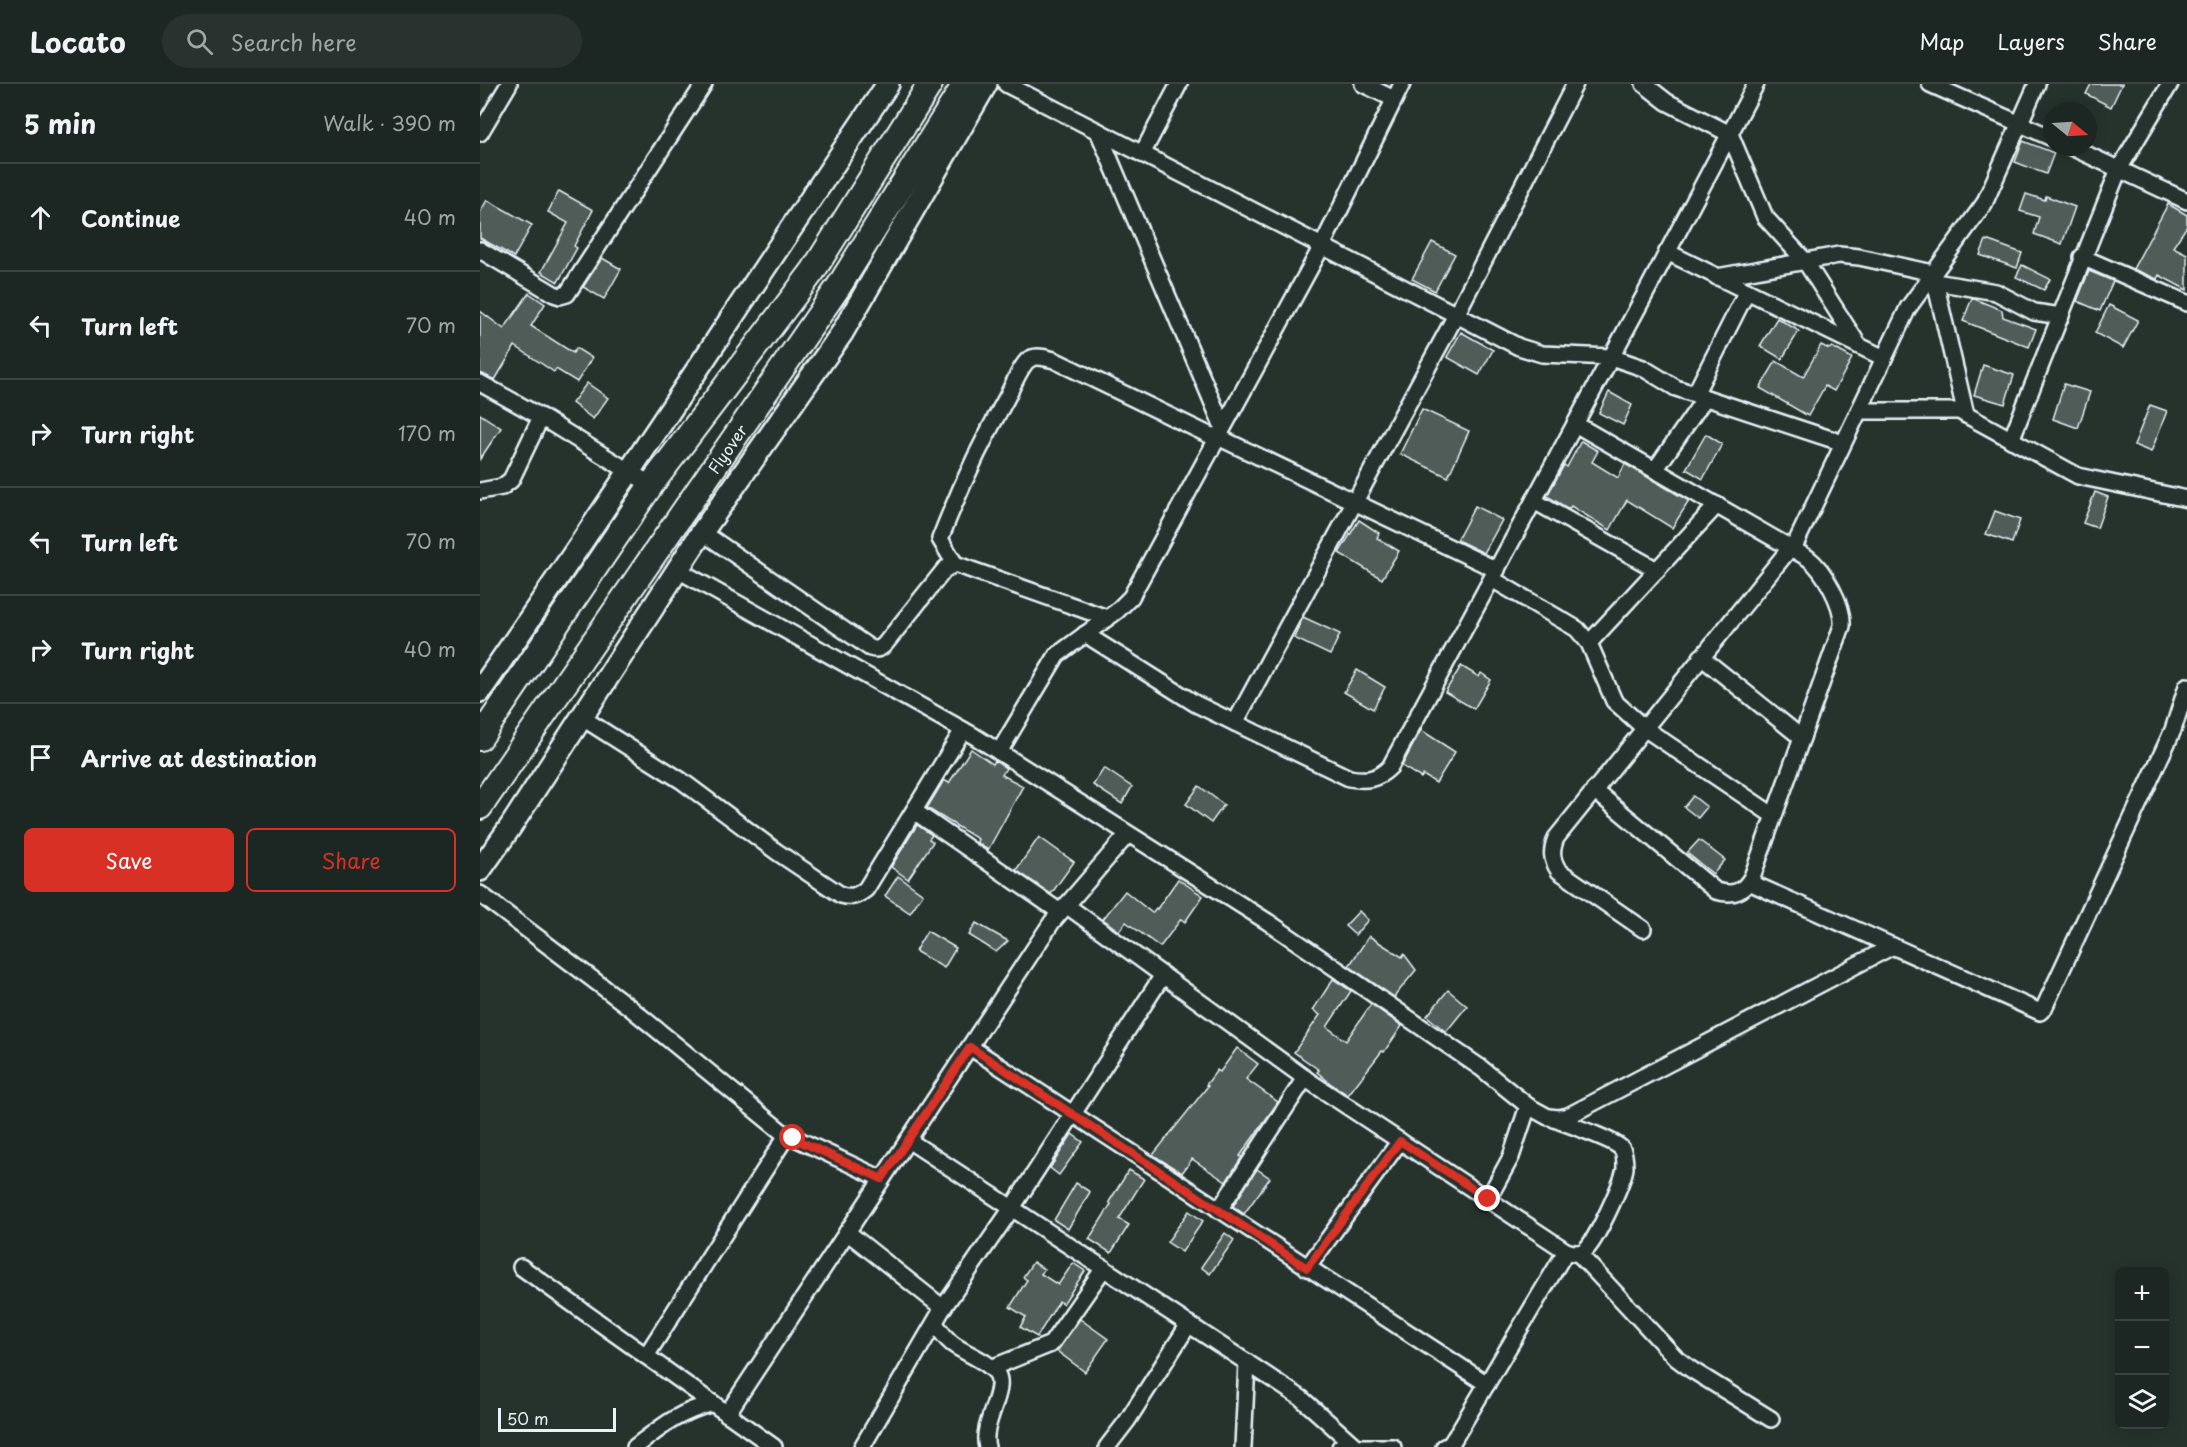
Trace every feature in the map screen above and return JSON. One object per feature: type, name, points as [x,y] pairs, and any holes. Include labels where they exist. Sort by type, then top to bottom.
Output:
[{"type":"highway","points":[[480,738],[651,485],[813,271],[930,84]]},
{"type":"highway","name":"Flyover","points":[[480,807],[839,286],[965,84]]},
{"type":"main road","points":[[480,691],[888,84]]},
{"type":"main road","points":[[480,870],[702,532],[842,333],[986,84]]},
{"type":"street","points":[[480,133],[509,84]]},
{"type":"street","points":[[480,250],[554,294],[560,296],[567,294],[704,84]]},
{"type":"street","points":[[1006,84],[1519,348],[1542,354],[1611,357],[1643,368],[1672,387],[1843,443]]},
{"type":"street","points":[[1142,154],[1179,84]]},
{"type":"street","points":[[1363,84],[1394,99]]},
{"type":"street","points":[[999,752],[1050,663],[1066,646],[1124,606],[1131,597],[1322,246],[1402,84]]},
{"type":"street","points":[[1236,723],[1456,315],[1575,84]]},
{"type":"street","points":[[1644,84],[1667,102],[1730,134],[1765,217],[1805,261],[1859,346]]},
{"type":"street","points":[[1085,634],[1190,701],[1349,778],[1361,780],[1382,776],[1390,767],[1534,501],[1756,84]]},
{"type":"street","points":[[1930,84],[2043,134]]},
{"type":"street","points":[[1643,929],[1560,871],[1552,861],[1552,850],[1556,838],[1792,548],[1908,308],[1934,278],[1984,204],[2037,84]]},
{"type":"street","points":[[2011,440],[2119,169],[2170,84]]},
{"type":"street","points":[[1098,131],[1221,432],[1494,574],[1577,629],[1589,643],[1614,701],[1644,728],[1774,816]]},
{"type":"street","points":[[2091,156],[2187,201]]},
{"type":"street","points":[[1667,252],[1884,358]]},
{"type":"street","points":[[1717,277],[1850,255],[1996,292],[2034,312],[2061,316]]},
{"type":"street","points":[[2082,257],[2187,303]]},
{"type":"street","points":[[1934,278],[1966,415]]},
{"type":"street","points":[[1655,470],[1700,396],[1748,291]]},
{"type":"street","points":[[1107,618],[955,564],[940,539],[952,508],[1007,396],[1027,361],[1036,357],[1054,360],[1209,435],[1221,432]]},
{"type":"street","points":[[480,383],[541,417],[651,485]]},
{"type":"street","points":[[1859,411],[1950,410],[1966,415],[2078,476],[2187,499]]},
{"type":"street","points":[[480,491],[502,487],[511,480],[541,417]]},
{"type":"street","points":[[1575,424],[1808,558],[1816,566],[1840,605],[1843,615],[1842,626],[1746,888],[1738,893],[1726,894],[1716,891],[1594,790]]},
{"type":"street","points":[[1534,501],[1657,570]]},
{"type":"street","points":[[1589,643],[1717,505]]},
{"type":"street","points":[[702,532],[875,650],[885,644],[945,569],[955,564]]},
{"type":"street","points":[[678,570],[999,752],[1287,935],[1481,1068],[1528,1106],[1548,1117],[1616,1144],[1624,1154],[1624,1171],[1608,1211],[1585,1251],[1572,1252]]},
{"type":"street","points":[[1701,657],[1802,738]]},
{"type":"street","points":[[1749,882],[2040,1012],[2044,1008],[2173,730],[2187,686]]},
{"type":"street","points":[[581,717],[682,781],[777,852],[841,896],[849,897],[858,896],[866,889],[963,730]]},
{"type":"street","points":[[914,811],[1162,975],[1305,1078],[1572,1252],[1676,1358],[1771,1419]]},
{"type":"street","points":[[727,1414],[1063,908],[1128,834]]},
{"type":"street","points":[[480,894],[628,1006],[787,1135],[882,1179]]},
{"type":"street","points":[[1548,1117],[1568,1116],[1893,946]]},
{"type":"street","points":[[862,1447],[943,1308],[1012,1208],[1162,975]]},
{"type":"street","points":[[970,1047],[1487,1384]]},
{"type":"street","points":[[1219,1210],[1305,1078]]},
{"type":"street","points":[[1488,1199],[1511,1157],[1528,1106]]},
{"type":"street","points":[[646,1356],[787,1135]]},
{"type":"street","points":[[908,1140],[1312,1406],[1355,1446]]},
{"type":"street","points":[[1307,1268],[1400,1141]]},
{"type":"street","points":[[848,1232],[943,1308]]},
{"type":"street","points":[[1444,1447],[1454,1439],[1572,1252]]},
{"type":"street","points":[[521,1267],[774,1447]]},
{"type":"street","points":[[991,1368],[1051,1344],[1104,1268]]},
{"type":"street","points":[[1107,1447],[1127,1421],[1189,1323]]},
{"type":"street","points":[[935,1324],[954,1346],[991,1368],[998,1375],[999,1381],[985,1433],[987,1447]]},
{"type":"street","points":[[1243,1447],[1247,1362]]},
{"type":"street","points":[[635,1447],[672,1419],[692,1409],[712,1403]]},
{"type":"street","points":[[1340,1447],[1393,1447]]},
{"type":"building","points":[[2091,84],[2122,84],[2111,107],[2086,94]]},
{"type":"building","points":[[2023,141],[2043,149],[2043,156],[2053,156],[2046,174],[2015,162]]},
{"type":"building","points":[[559,191],[593,210],[574,246],[577,248],[558,282],[541,272],[568,223],[548,212]]},
{"type":"building","points":[[2026,194],[2045,200],[2046,196],[2075,207],[2062,244],[2034,234],[2039,217],[2020,211]]},
{"type":"building","points":[[487,200],[532,225],[514,257],[480,238],[480,213]]},
{"type":"building","points":[[2168,204],[2187,215],[2187,226],[2173,247],[2187,254],[2187,290],[2159,275],[2157,279],[2133,269]]},
{"type":"building","points":[[1986,240],[2022,253],[2017,268],[1980,255]]},
{"type":"building","points":[[1432,242],[1455,254],[1435,291],[1412,279]]},
{"type":"building","points":[[602,258],[621,269],[604,299],[583,287]]},
{"type":"building","points":[[2022,265],[2050,279],[2044,290],[2016,277]]},
{"type":"building","points":[[2089,271],[2113,281],[2100,311],[2077,301]]},
{"type":"building","points":[[529,293],[545,304],[531,326],[573,353],[576,348],[592,358],[577,382],[556,369],[554,372],[515,346],[495,380],[480,373],[480,311],[504,329]]},
{"type":"building","points":[[1972,298],[2002,310],[2003,317],[2036,329],[2029,347],[1963,321]]},
{"type":"building","points":[[2109,305],[2138,320],[2123,348],[2095,333]]},
{"type":"building","points":[[1777,318],[1799,331],[1782,359],[1760,346]]},
{"type":"building","points":[[1461,332],[1493,350],[1479,375],[1447,357]]},
{"type":"building","points":[[1821,345],[1829,349],[1832,347],[1852,358],[1834,391],[1825,386],[1808,416],[1760,388],[1776,361],[1803,377]]},
{"type":"building","points":[[1983,365],[2014,375],[2005,404],[1974,395]]},
{"type":"building","points":[[587,383],[608,398],[593,419],[572,403]]},
{"type":"building","points":[[2064,384],[2090,392],[2078,428],[2053,419]]},
{"type":"building","points":[[1609,392],[1632,405],[1623,425],[1599,413]]},
{"type":"building","points":[[2150,405],[2167,411],[2151,452],[2134,445]]},
{"type":"building","points":[[1422,409],[1469,431],[1448,477],[1400,454]]},
{"type":"building","points":[[480,414],[501,428],[480,459]]},
{"type":"building","points":[[1706,434],[1722,444],[1703,479],[1686,469]]},
{"type":"building","points":[[1581,441],[1598,451],[1592,462],[1618,478],[1625,464],[1689,501],[1672,528],[1627,500],[1610,530],[1571,506],[1569,509],[1547,496],[1564,465],[1567,467]]},
{"type":"building","points":[[2095,492],[2108,497],[2097,528],[2083,523]]},
{"type":"building","points":[[1475,506],[1502,520],[1484,553],[1457,540]]},
{"type":"building","points":[[1995,511],[2020,520],[2012,543],[1986,534]]},
{"type":"building","points":[[1359,520],[1379,533],[1377,538],[1399,551],[1382,579],[1339,553]]},
{"type":"building","points":[[1303,617],[1340,634],[1330,655],[1294,638]]},
{"type":"building","points":[[1461,666],[1479,677],[1481,673],[1491,680],[1474,709],[1445,692]]},
{"type":"building","points":[[1357,670],[1385,687],[1373,709],[1344,692]]},
{"type":"building","points":[[1421,730],[1455,752],[1436,783],[1423,775],[1421,778],[1402,766]]},
{"type":"building","points":[[971,749],[993,764],[995,761],[1006,768],[1002,775],[1023,786],[988,850],[977,842],[978,839],[927,808],[944,780],[949,783]]},
{"type":"building","points":[[1104,768],[1132,787],[1122,804],[1093,785]]},
{"type":"building","points":[[1199,786],[1224,805],[1211,823],[1186,804]]},
{"type":"building","points":[[1693,796],[1707,807],[1698,818],[1684,807]]},
{"type":"building","points":[[917,825],[932,835],[929,839],[933,842],[908,879],[891,867]]},
{"type":"building","points":[[1039,837],[1074,862],[1051,894],[1016,870]]},
{"type":"building","points":[[1699,840],[1725,860],[1713,874],[1687,853]]},
{"type":"building","points":[[898,876],[923,894],[910,913],[885,896]]},
{"type":"building","points":[[1178,879],[1203,896],[1185,922],[1181,919],[1160,947],[1126,922],[1119,931],[1103,919],[1125,891],[1152,913]]},
{"type":"building","points":[[1359,911],[1368,920],[1355,935],[1345,926]]},
{"type":"building","points":[[976,923],[1008,941],[996,952],[969,935]]},
{"type":"building","points":[[927,931],[956,948],[944,968],[915,951]]},
{"type":"building","points":[[1369,936],[1402,957],[1404,954],[1416,970],[1394,997],[1349,966]]},
{"type":"building","points":[[1333,979],[1351,991],[1327,1027],[1346,1041],[1371,1004],[1402,1026],[1384,1052],[1382,1051],[1348,1095],[1330,1083],[1317,1072],[1319,1070],[1294,1052],[1320,1015],[1313,1010]]},
{"type":"building","points":[[1448,990],[1467,1006],[1446,1032],[1427,1016]]},
{"type":"building","points":[[1237,1048],[1258,1064],[1246,1079],[1278,1102],[1240,1156],[1242,1157],[1226,1182],[1192,1159],[1182,1173],[1153,1155],[1208,1086],[1206,1085],[1217,1070],[1220,1072]]},
{"type":"building","points":[[1072,1134],[1083,1142],[1059,1175],[1050,1168]]},
{"type":"building","points":[[1257,1169],[1270,1178],[1244,1214],[1233,1206]]},
{"type":"building","points":[[1129,1170],[1144,1179],[1119,1219],[1129,1225],[1111,1253],[1089,1239]]},
{"type":"building","points":[[1076,1183],[1090,1192],[1068,1229],[1054,1220]]},
{"type":"building","points":[[1189,1211],[1203,1221],[1182,1252],[1167,1242]]},
{"type":"building","points":[[1225,1233],[1234,1240],[1210,1274],[1201,1267]]},
{"type":"building","points":[[1033,1262],[1044,1269],[1041,1274],[1058,1285],[1073,1263],[1085,1271],[1063,1304],[1059,1301],[1037,1337],[1020,1327],[1026,1317],[1010,1307],[1027,1280],[1023,1277]]},
{"type":"building","points":[[1080,1319],[1108,1339],[1085,1372],[1057,1351]]},
{"type":"route","points":[[793,1138],[882,1179],[970,1047],[1307,1268],[1400,1141],[1488,1199]]}]
